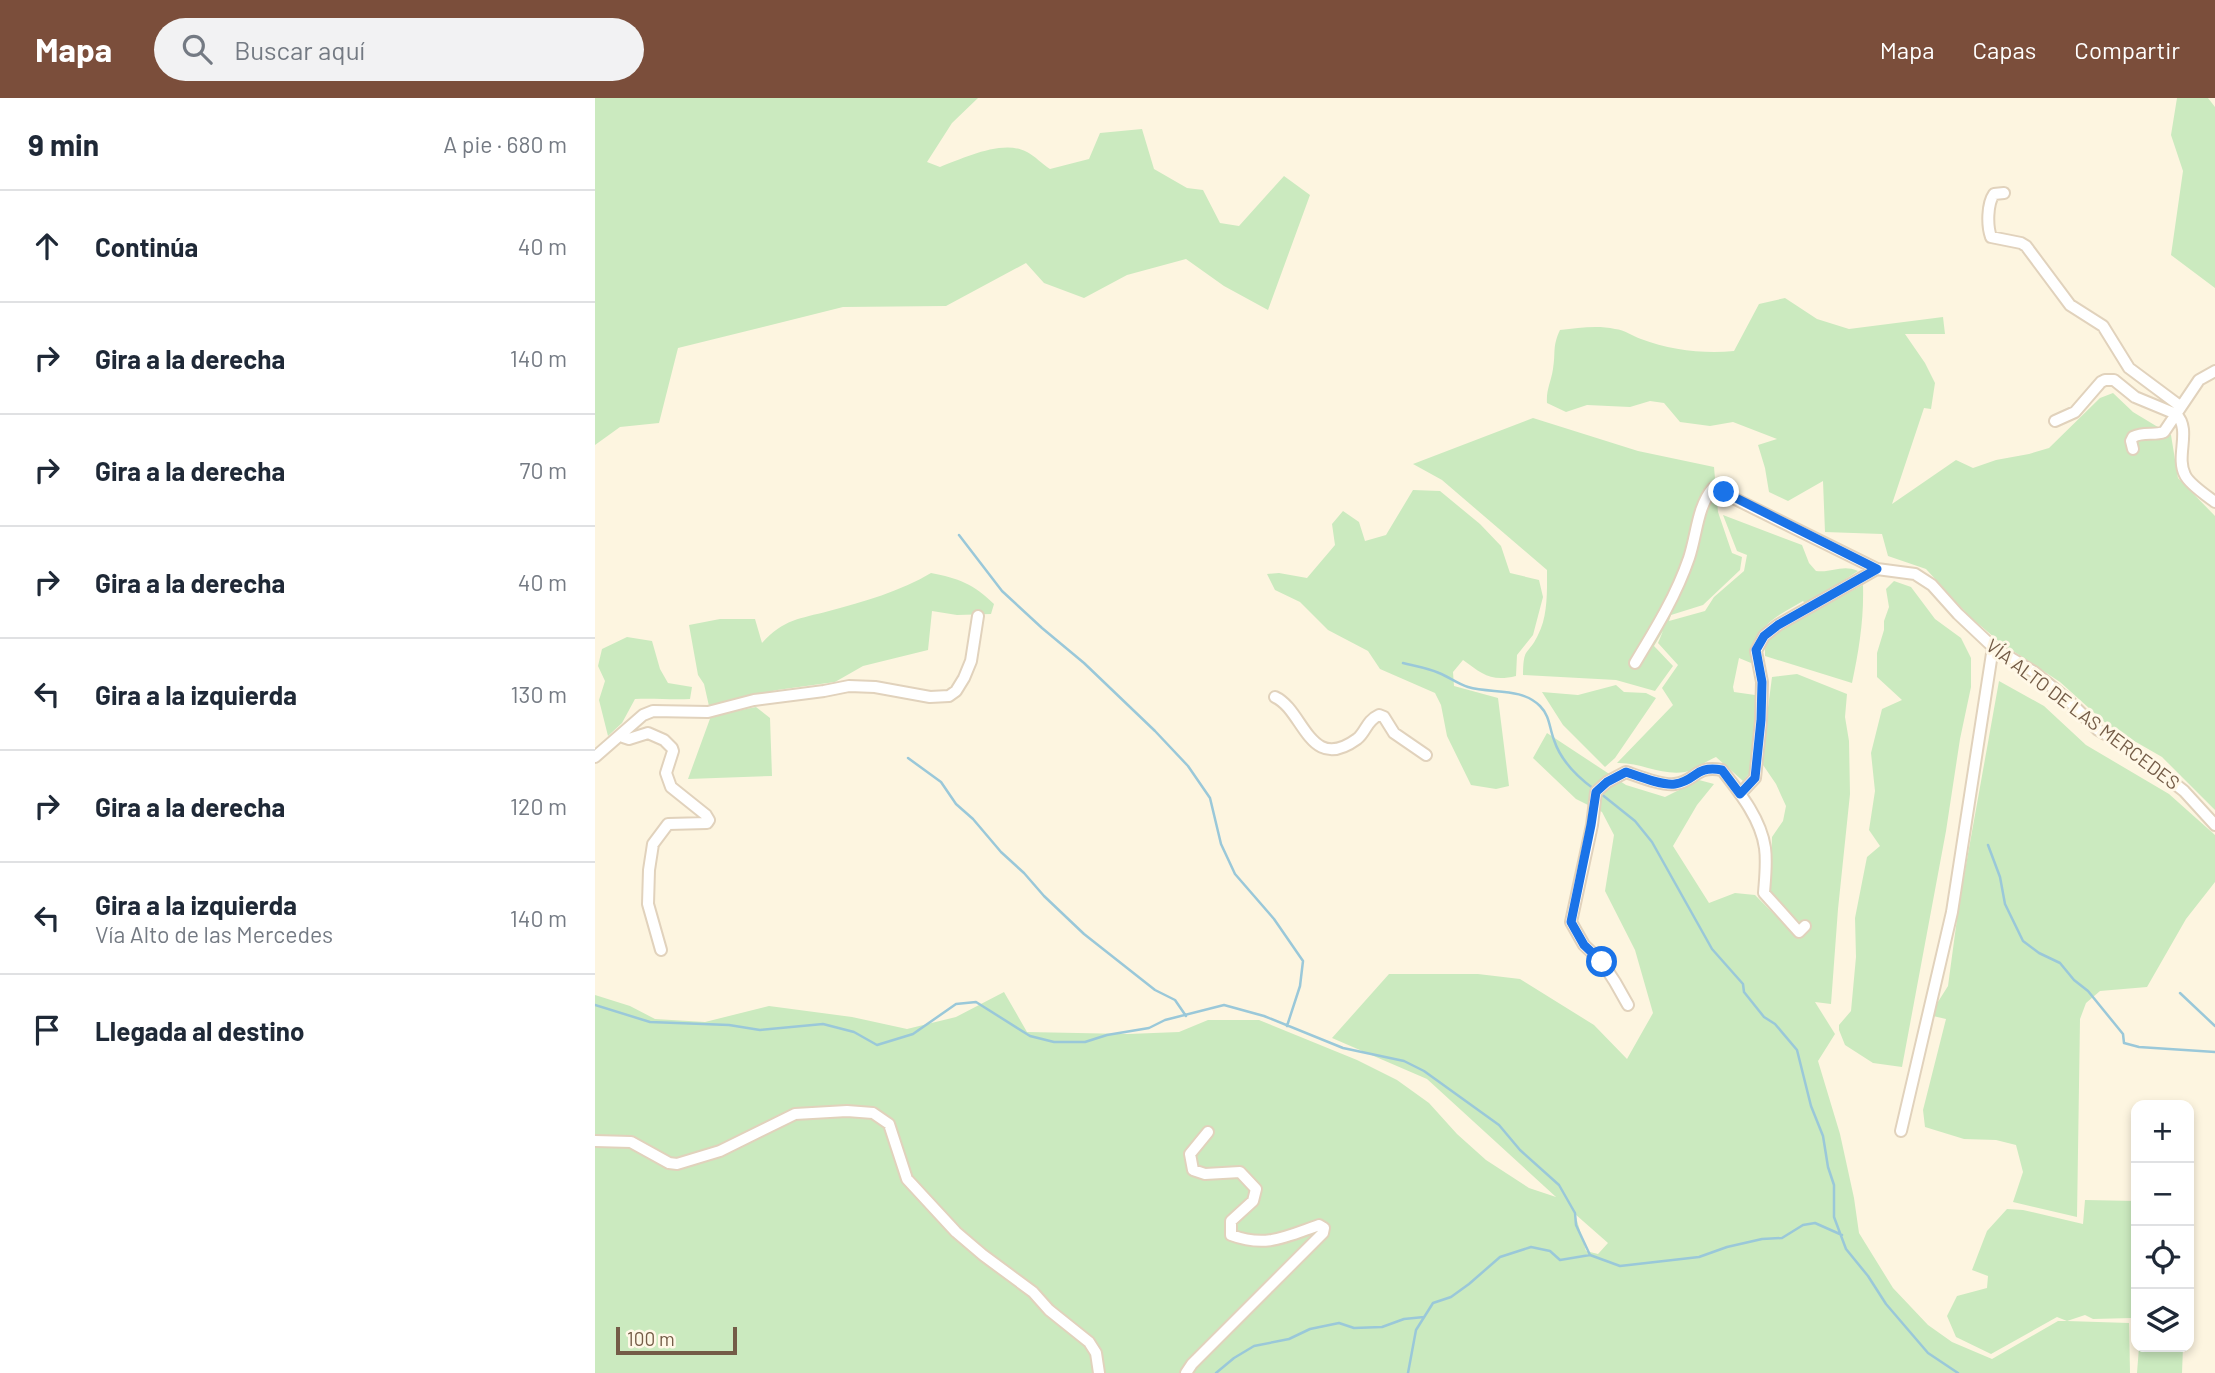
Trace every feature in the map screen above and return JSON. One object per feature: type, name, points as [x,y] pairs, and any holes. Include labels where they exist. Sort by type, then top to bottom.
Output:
[{"type":"street","points":[[2004,193],[1994,194],[1990,200],[1991,237],[2026,246],[2070,305],[2103,326],[2129,368],[2178,410],[2183,426],[2182,463],[2185,476],[2215,502]]},
{"type":"street","points":[[2133,449],[2133,437],[2144,433],[2162,433],[2199,380],[2215,371]]},
{"type":"street","points":[[2055,421],[2075,412],[2101,382],[2109,379],[2119,383],[2134,397],[2178,410]]},
{"type":"street","name":"VÍA ALTO DE LAS MERCEDES","points":[[1635,663],[1666,612],[1689,558],[1704,499],[1713,488],[1877,569],[1915,574],[1932,585],[1958,614],[1993,646],[2034,672],[2098,730],[2128,747],[2184,791],[2215,825]]},
{"type":"street","points":[[1740,794],[1755,778],[1761,720],[1762,682],[1756,659],[1759,643],[1778,625],[1877,569]]},
{"type":"street","points":[[595,757],[643,715],[653,711],[708,712],[754,700],[849,686],[875,687],[930,697],[949,696],[964,678],[971,661],[978,616]]},
{"type":"street","points":[[1901,1131],[1952,912],[1993,646]]},
{"type":"street","points":[[1275,697],[1284,702],[1306,735],[1319,746],[1334,749],[1358,738],[1370,719],[1379,715],[1394,733],[1426,755]]},
{"type":"street","points":[[622,734],[629,739],[642,734],[655,735],[672,748],[666,773],[671,787],[709,820],[668,824],[653,845],[648,904],[661,950]]},
{"type":"street","points":[[1628,1005],[1608,972],[1584,945],[1571,922],[1596,792],[1607,782],[1626,772],[1673,785],[1687,780],[1699,770],[1722,770],[1753,813],[1762,836],[1765,848],[1764,894],[1792,926],[1800,932],[1805,926]]},
{"type":"street","points":[[595,1142],[631,1142],[669,1163],[677,1164],[720,1151],[795,1114],[847,1111],[873,1113],[889,1124],[907,1179],[956,1232],[1033,1292],[1049,1310],[1089,1342],[1096,1353],[1099,1373]]},
{"type":"street","points":[[1185,1373],[1323,1233],[1324,1228],[1319,1225],[1275,1241],[1247,1241],[1231,1235],[1231,1221],[1253,1201],[1257,1189],[1240,1172],[1205,1174],[1193,1170],[1190,1154],[1208,1132]]},
{"type":"green space","points":[[595,98],[978,98],[952,123],[927,162],[940,167],[983,151],[1007,148],[1027,152],[1050,169],[1089,159],[1100,133],[1142,129],[1154,169],[1187,188],[1203,190],[1220,223],[1239,226],[1284,176],[1310,195],[1268,310],[1224,286],[1186,259],[1127,275],[1084,298],[1044,283],[1026,263],[946,306],[843,307],[678,348],[659,423],[620,427],[595,445]]},
{"type":"green space","points":[[2177,98],[2208,98],[2215,107],[2215,288],[2171,255],[2183,171],[2171,135]]},
{"type":"green space","points":[[1785,298],[1817,319],[1849,329],[1943,317],[1945,334],[1905,334],[1935,383],[1931,409],[1924,408],[1892,504],[1956,460],[1973,468],[2049,448],[2100,398],[2113,393],[2133,412],[2171,435],[2178,478],[2215,516],[2215,810],[2162,757],[2110,727],[2060,682],[2001,643],[1969,616],[1926,569],[1888,556],[1882,534],[1825,532],[1823,481],[1788,501],[1769,492],[1758,445],[1777,439],[1733,422],[1710,426],[1680,422],[1664,403],[1650,401],[1630,407],[1587,405],[1566,412],[1547,403],[1555,345],[1560,330],[1608,328],[1675,348],[1734,351],[1759,304]]},
{"type":"green space","points":[[1533,418],[1638,451],[1714,467],[1718,512],[1732,553],[1742,557],[1740,570],[1703,605],[1671,615],[1669,621],[1705,611],[1714,597],[1744,571],[1747,555],[1737,551],[1723,515],[1802,545],[1809,563],[1816,571],[1847,568],[1858,571],[1806,605],[1803,601],[1767,624],[1757,640],[1751,663],[1739,658],[1734,692],[1755,695],[1757,720],[1750,773],[1743,781],[1716,757],[1689,771],[1676,773],[1617,763],[1673,705],[1662,688],[1678,665],[1658,643],[1663,631],[1654,646],[1673,666],[1655,691],[1616,680],[1523,675],[1525,655],[1544,620],[1547,570],[1442,480],[1413,464]]},
{"type":"green space","points":[[1413,490],[1440,491],[1480,524],[1501,546],[1510,573],[1539,580],[1543,597],[1533,635],[1517,655],[1516,676],[1487,676],[1463,660],[1453,672],[1454,686],[1498,698],[1509,786],[1496,789],[1471,785],[1447,736],[1441,705],[1435,693],[1380,669],[1368,651],[1328,630],[1300,602],[1275,590],[1267,574],[1279,573],[1307,578],[1335,545],[1332,524],[1343,511],[1359,522],[1365,541],[1386,535]]},
{"type":"green space","points":[[931,573],[958,580],[980,591],[994,604],[991,614],[957,615],[932,611],[928,650],[863,666],[835,682],[777,690],[709,706],[704,684],[698,675],[689,625],[720,619],[755,619],[762,643],[778,629],[793,621],[881,595]]},
{"type":"green space","points":[[1894,581],[1911,587],[1935,619],[1961,638],[1971,658],[1971,687],[1902,1067],[1873,1063],[1845,1045],[1839,1030],[1839,1025],[1851,1011],[1856,957],[1855,918],[1867,857],[1880,846],[1869,830],[1875,791],[1871,753],[1882,709],[1902,700],[1877,677],[1877,653],[1889,607],[1886,589]]},
{"type":"green space","points":[[1863,585],[1861,634],[1852,683],[1765,656],[1765,646],[1775,631]]},
{"type":"green space","points":[[627,637],[652,641],[660,669],[668,683],[692,687],[690,699],[635,699],[622,723],[608,736],[599,700],[605,681],[598,666],[602,649]]},
{"type":"green space","points":[[1797,674],[1847,694],[1845,717],[1849,741],[1850,794],[1831,1004],[1815,1002],[1835,1034],[1818,1061],[1840,1134],[1859,1233],[1893,1288],[1928,1325],[1952,1342],[1992,1359],[2058,1321],[2129,1323],[2130,1373],[595,1373],[595,995],[630,1006],[655,1019],[705,1022],[769,1006],[852,1017],[907,1029],[956,1017],[1004,992],[1027,1032],[1179,1032],[1208,1020],[1259,1020],[1357,1060],[1397,1080],[1429,1103],[1457,1134],[1486,1160],[1529,1188],[1556,1197],[1427,1079],[1332,1038],[1389,974],[1478,974],[1520,979],[1594,1025],[1627,1059],[1653,1013],[1635,950],[1605,891],[1614,835],[1602,812],[1576,799],[1533,758],[1547,733],[1626,785],[1665,797],[1699,780],[1714,784],[1697,805],[1673,846],[1709,903],[1735,893],[1755,895],[1799,939],[1808,928],[1793,917],[1770,891],[1772,837],[1783,821],[1786,806],[1776,784],[1761,762],[1772,677]],"holes":[[[1575,1214],[1608,1243],[1598,1254],[1586,1251]]]},
{"type":"green space","points":[[1999,681],[2044,706],[2086,745],[2169,794],[2215,835],[2215,882],[2186,919],[2147,987],[2100,991],[2086,1003],[2080,1019],[2077,1217],[2013,1202],[2023,1172],[2016,1145],[1996,1140],[1964,1139],[1925,1127],[1923,1110],[1946,1019],[1933,1016],[1936,1005],[1948,986],[1959,904]]},
{"type":"green space","points":[[1616,685],[1624,692],[1646,693],[1656,698],[1615,758],[1605,767],[1563,725],[1542,692],[1578,695]]},
{"type":"green space","points":[[756,707],[770,718],[772,776],[688,779],[711,716]]},
{"type":"green space","points":[[2085,1200],[2131,1201],[2131,1318],[2093,1319],[2085,1315],[2067,1321],[2057,1317],[1991,1354],[1956,1337],[1947,1316],[1957,1296],[1987,1288],[1988,1276],[1972,1270],[1987,1231],[2007,1209],[2023,1210],[2083,1224]]},
{"type":"green space","points":[[2139,1352],[2183,1352],[2182,1373],[2137,1373]]},
{"type":"waterway","points":[[959,535],[1002,591],[1084,663],[1155,731],[1188,766],[1210,798],[1221,844],[1235,874],[1274,919],[1303,961],[1300,986],[1287,1026]]},
{"type":"waterway","points":[[1403,663],[1435,671],[1468,687],[1515,693],[1532,700],[1546,714],[1557,748],[1565,761],[1594,789]]},
{"type":"waterway","points":[[908,758],[941,782],[956,804],[973,819],[1001,852],[1084,934],[1155,990],[1175,1000],[1186,1016]]},
{"type":"waterway","points":[[1600,793],[1635,821],[1652,842],[1712,949],[1743,984],[1744,992],[1764,1017],[1775,1024],[1797,1050],[1811,1106],[1823,1136],[1834,1185],[1834,1217],[1846,1249],[1886,1304],[1928,1353],[1958,1373]]},
{"type":"waterway","points":[[1988,845],[2000,877],[2005,904],[2023,941],[2039,953],[2060,963],[2074,980],[2088,991],[2123,1034],[2124,1043],[2139,1047],[2215,1052]]},
{"type":"waterway","points":[[2180,993],[2215,1026]]},
{"type":"waterway","points":[[595,1005],[650,1022],[729,1025],[760,1030],[823,1024],[854,1032],[877,1045],[913,1034],[956,1004],[976,1002],[1030,1036],[1054,1042],[1085,1042],[1107,1035],[1149,1028],[1165,1020],[1224,1005],[1264,1016],[1343,1048],[1404,1061],[1424,1071],[1499,1125],[1520,1150],[1559,1185],[1575,1213],[1576,1225],[1590,1255],[1620,1266],[1699,1257],[1727,1247],[1762,1239],[1782,1238],[1803,1225],[1815,1223],[1842,1235]]},
{"type":"waterway","points":[[1408,1373],[1416,1330],[1433,1303],[1451,1297],[1500,1257],[1531,1247],[1550,1251],[1560,1260],[1590,1255]]},
{"type":"waterway","points":[[1216,1373],[1254,1346],[1289,1339],[1310,1329],[1339,1323],[1354,1328],[1382,1327],[1404,1319],[1424,1317]]},
{"type":"route","points":[[1602,962],[1584,945],[1571,922],[1596,792],[1607,782],[1626,772],[1673,785],[1687,780],[1699,770],[1709,768],[1722,770],[1740,794],[1755,778],[1761,720],[1762,682],[1756,659],[1759,643],[1778,625],[1877,569],[1724,492]]}]
